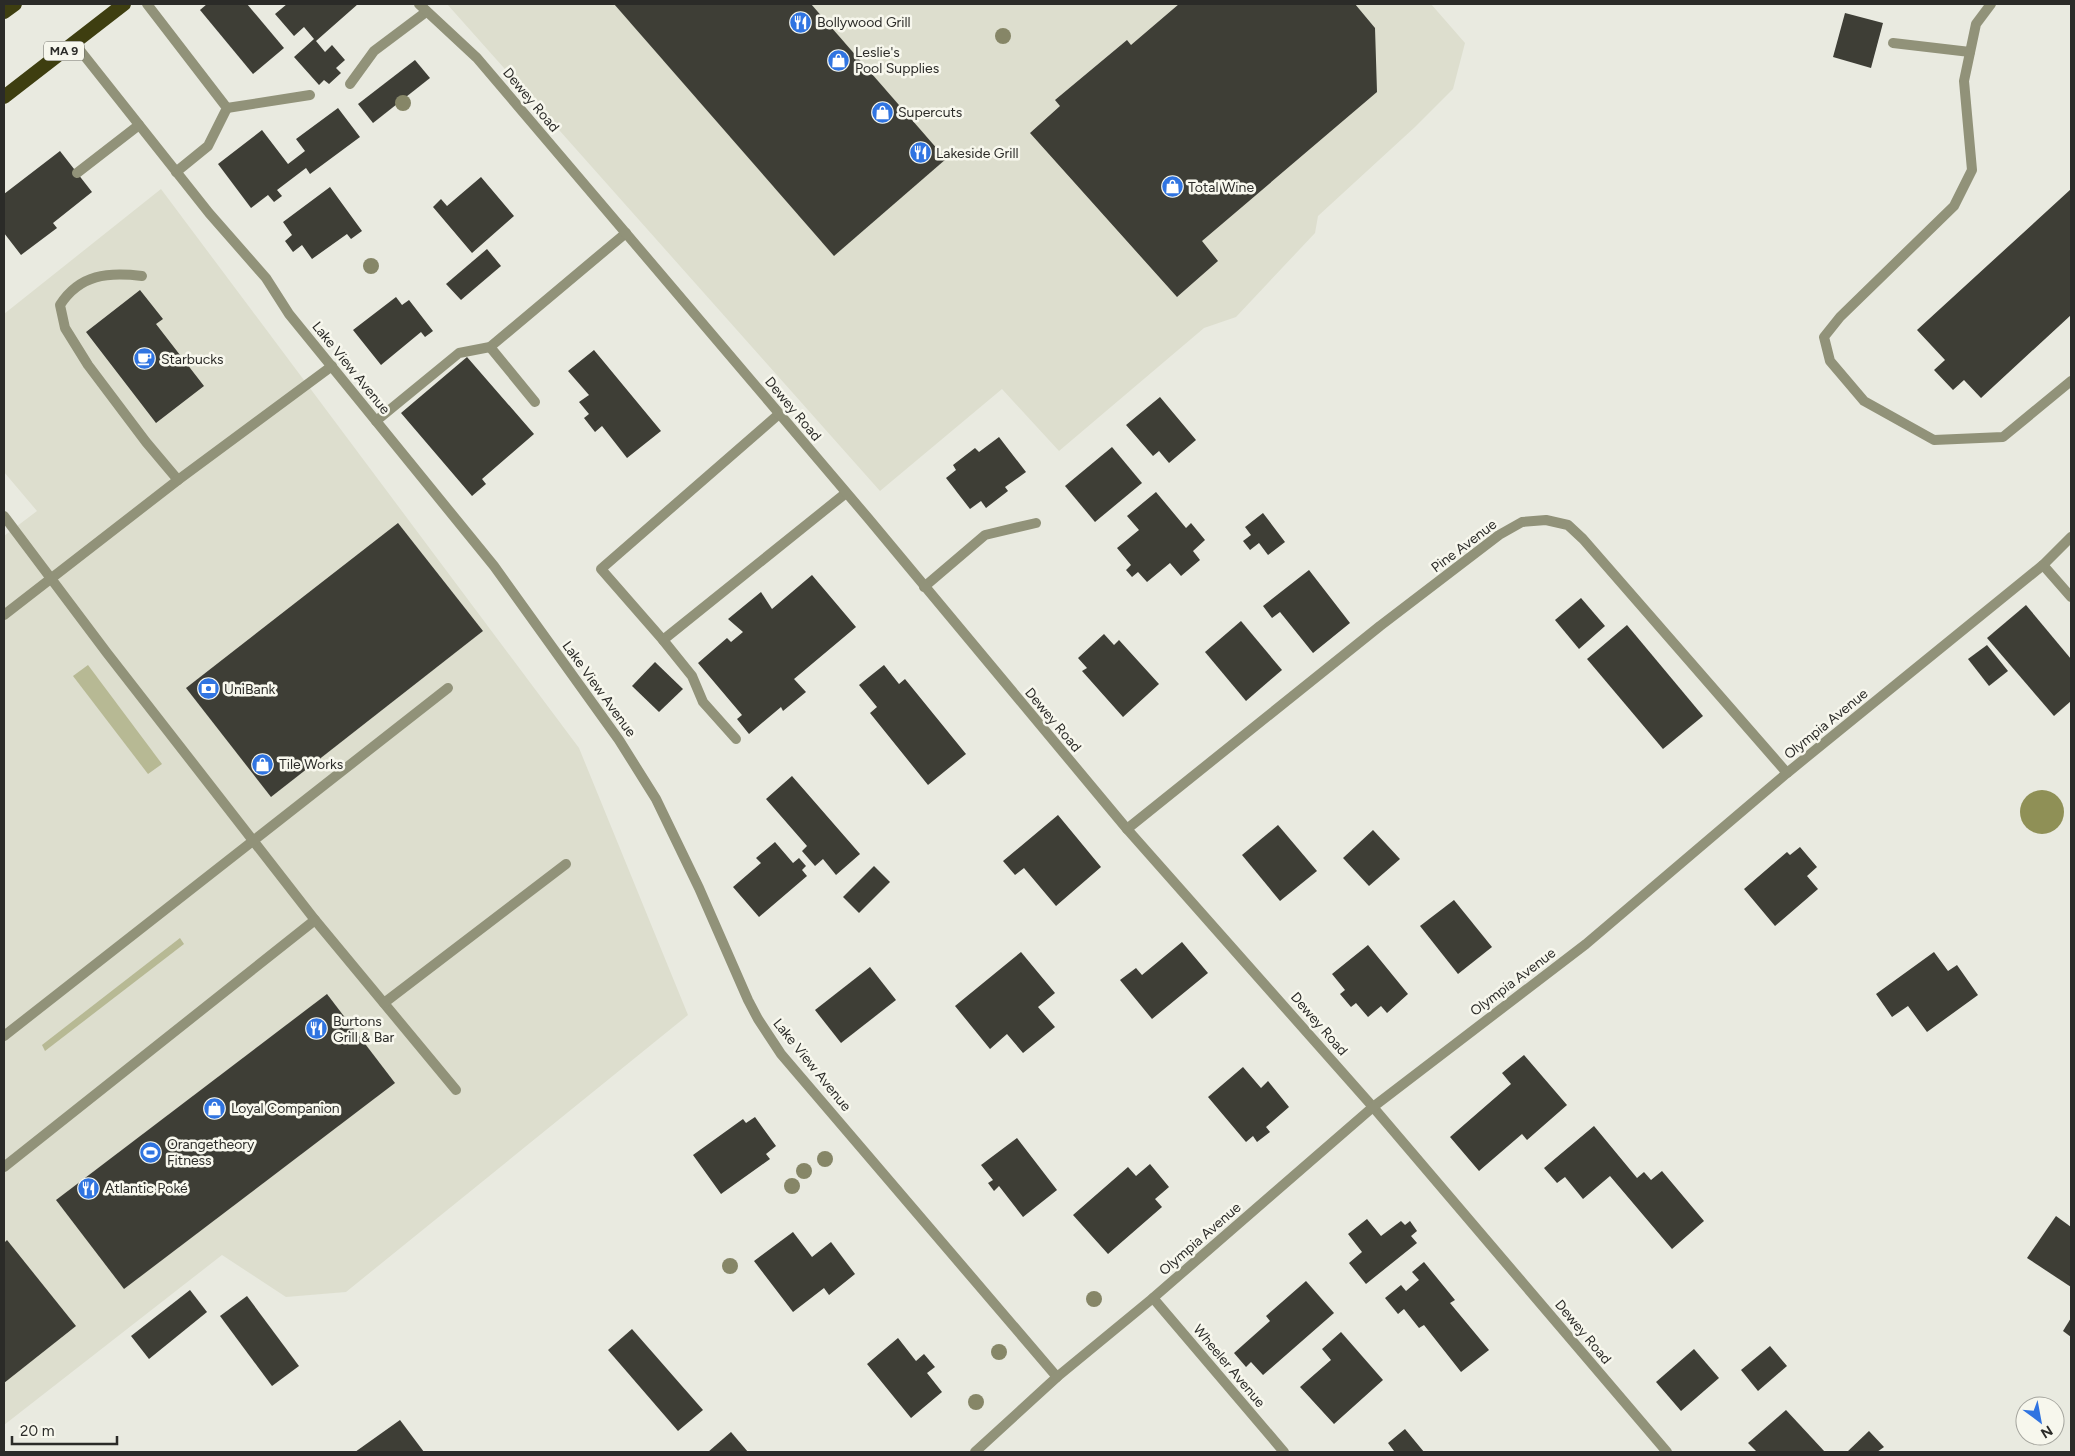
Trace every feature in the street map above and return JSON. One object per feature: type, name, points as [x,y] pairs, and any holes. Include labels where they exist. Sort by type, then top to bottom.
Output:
[{"type":"highway","points":[[4,12],[15,4]]},
{"type":"highway","name":"MA 9","points":[[4,97],[75,44],[124,4]]},
{"type":"street","points":[[147,4],[227,108]]},
{"type":"street","name":"Dewey Road","points":[[419,4],[477,58],[1127,828],[1373,1107],[1667,1452]]},
{"type":"street","points":[[1991,4],[1976,24],[1964,81],[1972,170],[1954,206],[1840,317],[1824,337],[1830,361],[1864,401],[1934,440],[2003,437],[2071,381]]},
{"type":"street","points":[[350,84],[374,51],[426,12]]},
{"type":"street","points":[[1893,43],[1970,52]]},
{"type":"street","name":"Lake View Avenue","points":[[75,44],[209,213],[266,278],[289,314],[494,566],[640,772],[684,856],[754,1013],[781,1054],[1057,1377]]},
{"type":"street","points":[[227,108],[310,95]]},
{"type":"street","points":[[176,172],[208,146],[227,108]]},
{"type":"street","points":[[78,173],[139,125]]},
{"type":"street","points":[[376,421],[459,353],[490,347],[626,233]]},
{"type":"street","points":[[142,276],[117,273],[92,277],[68,292],[60,305],[65,328],[88,365],[146,442],[178,480]]},
{"type":"street","points":[[490,347],[535,402]]},
{"type":"street","points":[[4,615],[178,480],[332,366]]},
{"type":"street","points":[[736,739],[703,702],[692,676],[601,569],[779,414]]},
{"type":"street","points":[[663,640],[846,493]]},
{"type":"street","points":[[4,516],[315,920],[456,1090]]},
{"type":"street","name":"Pine Avenue","points":[[1127,828],[1380,626],[1499,535],[1522,522],[1546,520],[1568,525],[1583,539],[1787,773]]},
{"type":"street","points":[[924,587],[985,535],[1036,523]]},
{"type":"street","name":"Olympia Avenue","points":[[976,1452],[1057,1377],[1153,1298],[1373,1107],[1586,944],[1787,773],[2043,565],[2071,537]]},
{"type":"street","points":[[2043,565],[2071,597]]},
{"type":"street","points":[[4,1036],[448,688]]},
{"type":"street","points":[[384,1003],[566,864]]},
{"type":"street","points":[[4,1166],[315,920]]},
{"type":"street","name":"Wheeler Avenue","points":[[1153,1298],[1284,1452]]},
{"type":"shaded area","points":[[447,4],[1431,4],[1465,43],[1453,89],[1415,127],[1318,216],[1315,233],[1236,317],[1204,328],[1059,451],[1002,389],[880,491]]},
{"type":"shaded area","points":[[161,189],[579,748],[688,1015],[346,1292],[286,1297],[222,1255],[4,1425],[4,536],[37,511],[4,472],[4,314]]},
{"type":"shaded area","points":[[88,665],[162,764],[148,774],[73,676]]},
{"type":"shaded area","points":[[2042,790],[2054,794],[2060,800],[2064,812],[2060,824],[2054,830],[2042,834],[2030,830],[2024,824],[2020,812],[2024,800],[2030,794]]},
{"type":"shaded area","points":[[180,938],[184,944],[45,1051],[42,1045]]},
{"type":"building","points":[[207,4],[247,4],[284,48],[253,74],[200,10]]},
{"type":"building","points":[[287,4],[358,4],[316,41],[325,52],[332,45],[345,60],[336,68],[341,73],[329,84],[324,80],[319,85],[294,57],[314,39],[304,27],[294,36],[275,14]]},
{"type":"building","points":[[614,4],[811,4],[946,159],[834,256]]},
{"type":"building","name":"Total Wine","points":[[1179,4],[1355,4],[1375,28],[1377,92],[1202,241],[1218,261],[1177,297],[1030,133],[1060,106],[1055,100],[1127,40],[1131,45]]},
{"type":"building","points":[[1845,13],[1883,23],[1871,68],[1833,57]]},
{"type":"building","points":[[415,60],[430,78],[373,123],[358,104]]},
{"type":"building","points":[[338,108],[360,137],[310,174],[306,168],[277,190],[282,196],[274,202],[268,195],[251,208],[218,164],[262,130],[288,164],[305,151],[296,139]]},
{"type":"building","points":[[60,151],[92,192],[53,223],[57,228],[21,255],[4,233],[4,194]]},
{"type":"building","points":[[481,177],[514,216],[472,253],[433,207],[441,199],[447,206]]},
{"type":"building","points":[[330,187],[362,231],[351,239],[347,234],[312,259],[302,245],[293,252],[285,241],[292,235],[283,222]]},
{"type":"building","points":[[2071,189],[2071,315],[1981,398],[1964,380],[1953,390],[1934,370],[1945,360],[1917,330]]},
{"type":"building","points":[[487,249],[501,266],[461,300],[446,284]]},
{"type":"building","name":"Starbucks","points":[[140,290],[163,319],[156,324],[204,386],[156,423],[86,332]]},
{"type":"building","points":[[396,297],[402,305],[409,300],[433,331],[425,337],[421,332],[381,365],[353,330]]},
{"type":"building","points":[[594,350],[661,431],[627,458],[602,426],[595,432],[584,418],[589,414],[579,402],[589,395],[568,371]]},
{"type":"building","points":[[467,357],[534,434],[482,479],[486,484],[472,496],[401,413]]},
{"type":"building","points":[[1160,397],[1196,440],[1169,463],[1159,451],[1153,456],[1126,425]]},
{"type":"building","points":[[999,437],[1026,472],[1005,487],[1008,491],[986,508],[981,501],[970,509],[946,478],[956,470],[953,465],[975,448],[979,452]]},
{"type":"building","points":[[1112,447],[1142,483],[1095,522],[1065,486]]},
{"type":"building","points":[[1156,492],[1186,528],[1191,523],[1205,540],[1193,551],[1200,560],[1181,576],[1170,563],[1147,582],[1138,572],[1132,577],[1126,570],[1131,565],[1117,548],[1139,530],[1127,516]]},
{"type":"building","points":[[1263,513],[1285,542],[1268,555],[1259,543],[1250,550],[1243,541],[1251,535],[1245,527]]},
{"type":"building","points":[[398,523],[483,631],[271,797],[186,688]]},
{"type":"building","points":[[1309,570],[1350,623],[1313,653],[1280,612],[1272,618],[1263,606]]},
{"type":"building","points":[[812,575],[856,627],[794,679],[806,692],[783,711],[781,707],[749,734],[737,719],[742,715],[698,663],[727,638],[731,642],[743,632],[728,619],[761,592],[772,609]]},
{"type":"building","points":[[1581,598],[1605,626],[1579,649],[1555,620]]},
{"type":"building","points":[[2026,605],[2071,659],[2071,701],[2054,716],[1987,638]]},
{"type":"building","points":[[1241,621],[1282,670],[1246,701],[1205,652]]},
{"type":"building","points":[[1627,625],[1703,716],[1663,749],[1587,659]]},
{"type":"building","points":[[1104,634],[1114,645],[1119,640],[1159,684],[1123,717],[1082,671],[1087,668],[1078,658]]},
{"type":"building","points":[[1987,645],[2008,671],[1989,686],[1968,659]]},
{"type":"building","points":[[655,662],[683,689],[659,712],[632,686]]},
{"type":"building","points":[[884,665],[899,684],[905,679],[966,754],[928,785],[870,713],[877,707],[859,685]]},
{"type":"building","points":[[792,776],[860,854],[836,875],[823,859],[815,866],[802,851],[807,846],[766,799]]},
{"type":"building","points":[[1058,815],[1101,867],[1056,906],[1024,868],[1015,875],[1003,861]]},
{"type":"building","points":[[1278,825],[1317,871],[1280,901],[1242,855]]},
{"type":"building","points":[[1373,830],[1400,859],[1369,886],[1343,858]]},
{"type":"building","points":[[775,842],[793,863],[799,858],[806,866],[802,870],[807,876],[759,917],[733,887],[761,863],[756,858]]},
{"type":"building","points":[[1800,847],[1817,867],[1807,876],[1818,889],[1775,926],[1744,889],[1787,852],[1790,855]]},
{"type":"building","points":[[874,866],[890,882],[859,913],[843,897]]},
{"type":"building","points":[[1454,900],[1492,947],[1458,974],[1420,926]]},
{"type":"building","points":[[1182,942],[1208,973],[1152,1019],[1120,980],[1136,968],[1142,975]]},
{"type":"building","points":[[1368,945],[1408,994],[1387,1013],[1381,1006],[1368,1017],[1356,1003],[1351,1007],[1340,994],[1345,990],[1332,974]]},
{"type":"building","points":[[1021,952],[1055,993],[1038,1007],[1055,1027],[1023,1053],[1007,1034],[990,1049],[955,1006]]},
{"type":"building","points":[[1934,952],[1948,971],[1957,965],[1978,995],[1927,1032],[1908,1006],[1892,1017],[1876,994]]},
{"type":"building","points":[[870,967],[896,1000],[841,1043],[815,1010]]},
{"type":"building","points":[[327,994],[395,1083],[124,1289],[56,1200]]},
{"type":"building","points":[[1524,1055],[1567,1105],[1527,1140],[1522,1134],[1479,1171],[1450,1137],[1511,1084],[1502,1073]]},
{"type":"building","points":[[1243,1067],[1261,1088],[1268,1081],[1289,1107],[1266,1127],[1270,1132],[1257,1142],[1253,1136],[1246,1142],[1208,1097]]},
{"type":"building","points":[[755,1117],[776,1146],[766,1154],[770,1159],[721,1194],[693,1155],[743,1119],[746,1123]]},
{"type":"building","points":[[1594,1126],[1637,1178],[1644,1172],[1651,1180],[1662,1171],[1704,1221],[1672,1249],[1610,1176],[1583,1199],[1565,1177],[1557,1183],[1544,1168]]},
{"type":"building","points":[[1017,1138],[1057,1190],[1023,1217],[999,1186],[994,1191],[988,1183],[993,1180],[981,1165]]},
{"type":"building","points":[[1150,1164],[1169,1187],[1155,1199],[1162,1207],[1108,1254],[1073,1215],[1128,1167],[1136,1176]]},
{"type":"building","points":[[2056,1216],[2071,1227],[2071,1287],[2027,1258]]},
{"type":"building","points":[[1367,1219],[1381,1236],[1401,1221],[1405,1225],[1410,1221],[1417,1231],[1411,1236],[1417,1243],[1366,1284],[1349,1263],[1362,1252],[1348,1234]]},
{"type":"building","points":[[793,1232],[812,1257],[831,1242],[855,1274],[829,1295],[824,1288],[793,1312],[754,1261]]},
{"type":"building","points":[[7,1240],[76,1326],[4,1383],[4,1243]]},
{"type":"building","points":[[1424,1262],[1455,1300],[1450,1303],[1489,1350],[1461,1372],[1424,1325],[1419,1328],[1404,1309],[1398,1314],[1385,1298],[1401,1285],[1406,1291],[1419,1280],[1412,1272]]},
{"type":"building","points":[[1306,1281],[1334,1313],[1263,1375],[1251,1362],[1246,1367],[1234,1353],[1270,1321],[1266,1316]]},
{"type":"building","points":[[190,1290],[207,1312],[149,1359],[131,1336]]},
{"type":"building","points":[[247,1296],[299,1366],[272,1386],[220,1316]]},
{"type":"building","points":[[2071,1318],[2071,1337],[2063,1331]]},
{"type":"building","points":[[632,1329],[703,1410],[678,1431],[608,1350]]},
{"type":"building","points":[[1341,1332],[1383,1380],[1334,1424],[1300,1387],[1331,1360],[1322,1349]]},
{"type":"building","points":[[898,1338],[916,1361],[924,1354],[935,1367],[927,1373],[942,1392],[911,1418],[867,1364]]},
{"type":"building","points":[[1770,1346],[1787,1366],[1758,1391],[1741,1370]]},
{"type":"building","points":[[1694,1349],[1719,1378],[1681,1411],[1656,1382]]},
{"type":"building","points":[[1786,1410],[1825,1452],[1757,1452],[1748,1443]]},
{"type":"building","points":[[400,1420],[424,1452],[355,1452]]},
{"type":"building","points":[[1405,1429],[1424,1452],[1392,1452],[1394,1451],[1388,1443]]},
{"type":"building","points":[[1869,1431],[1884,1447],[1877,1452],[1847,1452]]},
{"type":"building","points":[[731,1432],[748,1452],[708,1452]]},
{"type":"place","name":"Bollywood Grill","points":[[801,22]]},
{"type":"place","name":"Leslie's Pool Supplies","points":[[839,60]]},
{"type":"place","name":"Supercuts","points":[[882,112]]},
{"type":"place","name":"Lakeside Grill","points":[[920,153]]},
{"type":"place","name":"Total Wine","points":[[1172,187]]},
{"type":"place","name":"Starbucks","points":[[145,359]]},
{"type":"place","name":"UniBank","points":[[208,689]]},
{"type":"place","name":"Tile Works","points":[[263,764]]},
{"type":"place","name":"Burtons Grill & Bar","points":[[317,1029]]},
{"type":"place","name":"Loyal Companion","points":[[215,1108]]},
{"type":"place","name":"Orangetheory Fitness","points":[[151,1152]]},
{"type":"place","name":"Atlantic Poké","points":[[89,1188]]}]
